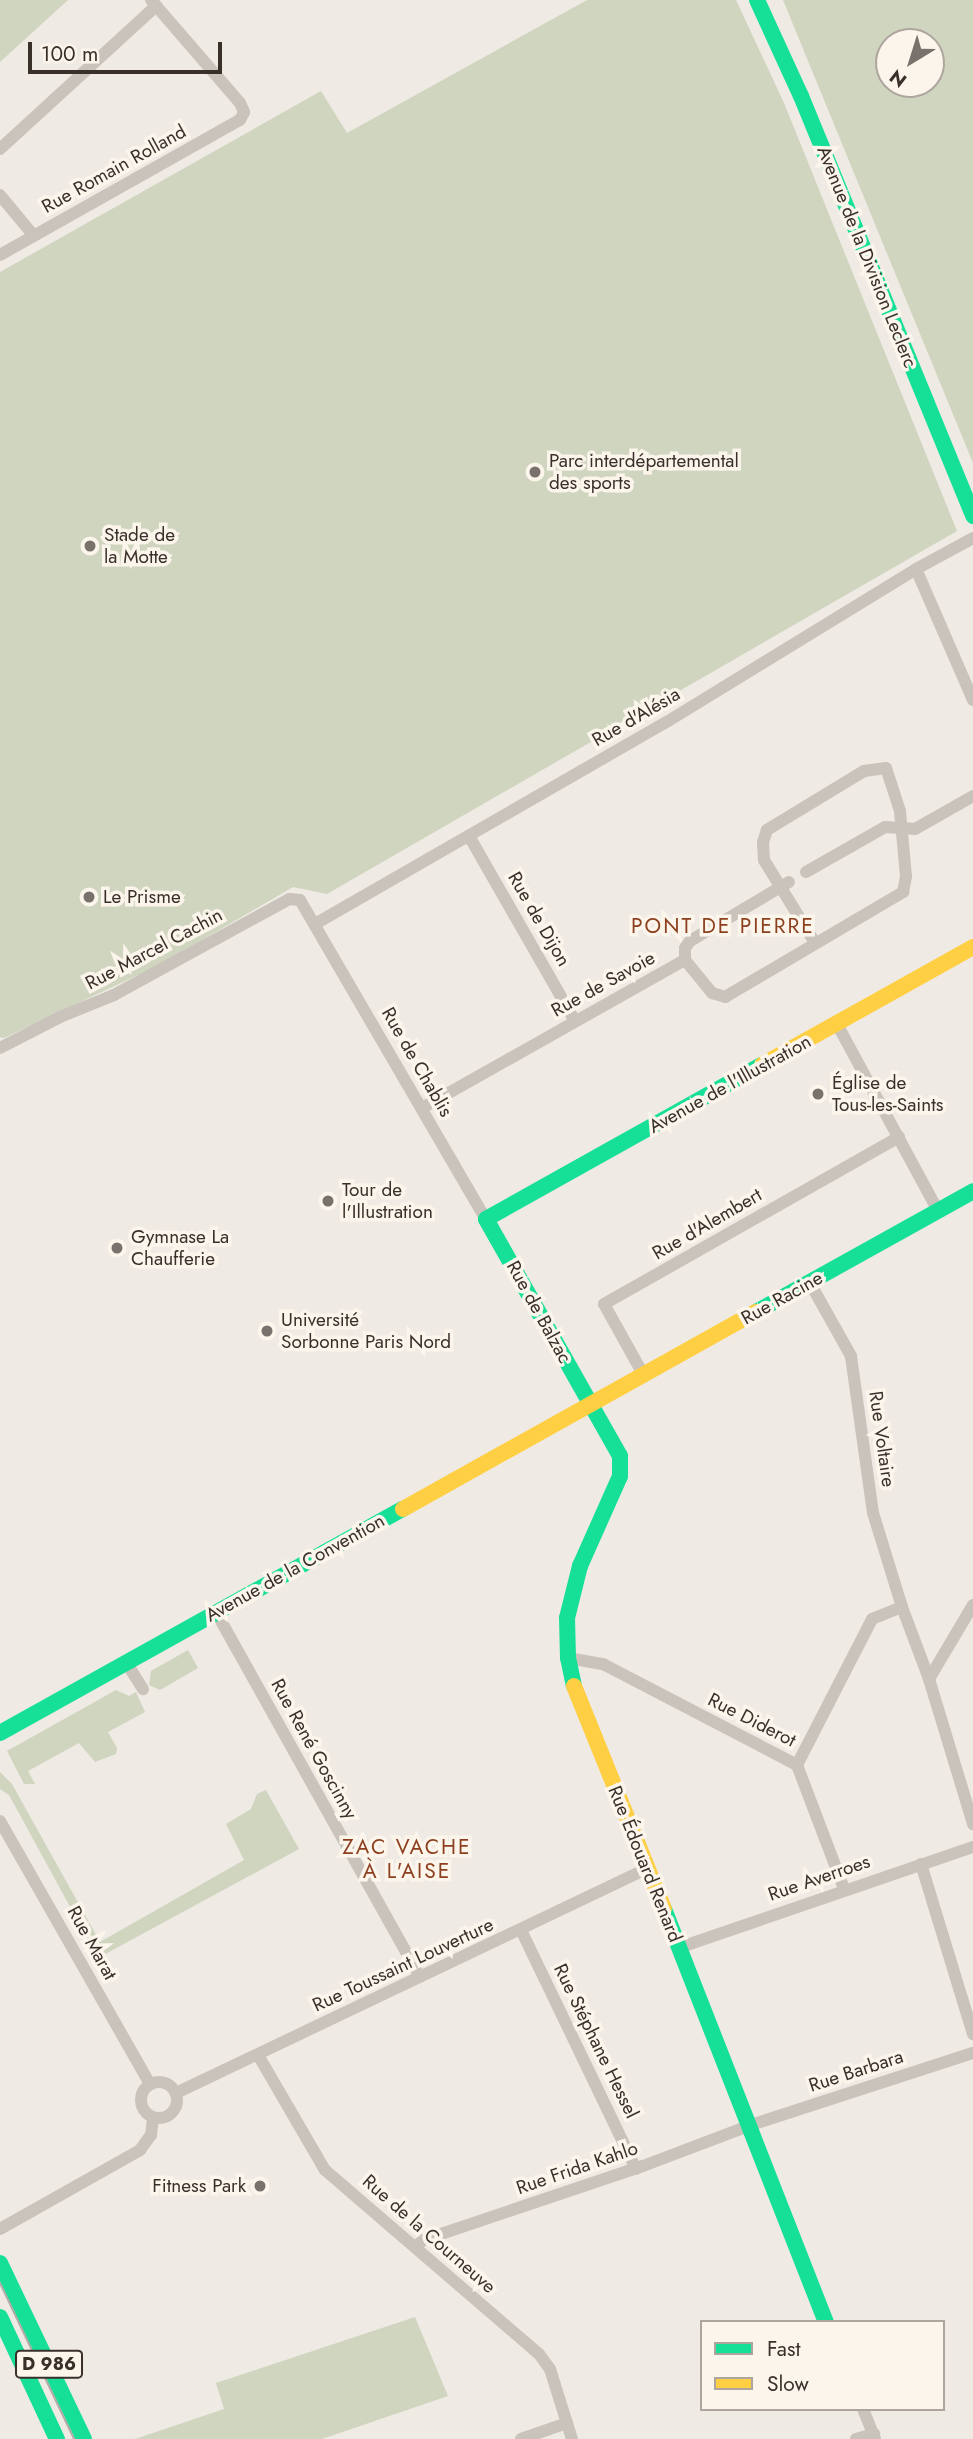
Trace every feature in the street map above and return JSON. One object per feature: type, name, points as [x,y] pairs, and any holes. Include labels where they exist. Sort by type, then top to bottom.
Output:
[{"type":"street","name":"Avenue de la Division Leclerc","points":[[757,0],[801,96],[973,516]]},
{"type":"street","name":"Rue Romain Rolland","points":[[0,255],[240,120],[244,112],[240,103],[153,3]]},
{"type":"street","points":[[0,149],[153,3]]},
{"type":"street","points":[[0,195],[34,236]]},
{"type":"street","name":"Rue d'Alésia","points":[[315,924],[665,723],[916,569],[973,538]]},
{"type":"street","points":[[916,569],[973,700]]},
{"type":"street","points":[[685,960],[712,993],[725,998],[903,892],[906,876],[900,811],[886,768],[864,771],[767,830],[763,842],[764,860],[785,885],[815,943]]},
{"type":"street","points":[[806,872],[885,827],[915,829],[973,796]]},
{"type":"street","name":"Rue de Dijon","points":[[469,836],[575,1021]]},
{"type":"street","name":"Rue de Savoie","points":[[422,1108],[685,960],[685,948],[690,941],[785,885]]},
{"type":"street","name":"Rue Marcel Cachin","points":[[0,1048],[60,1017],[114,995],[289,899],[300,900],[315,924]]},
{"type":"street","name":"Rue de Chablis","points":[[315,924],[486,1219]]},
{"type":"street","name":"Avenue de l'Illustration","points":[[486,1219],[973,947]]},
{"type":"street","points":[[837,1024],[938,1210]]},
{"type":"street","name":"Rue d'Alembert","points":[[643,1374],[604,1304],[899,1137]]},
{"type":"street","name":"Rue Racine","points":[[590,1405],[973,1191]]},
{"type":"street","name":"Rue de Balzac","points":[[486,1219],[590,1405]]},
{"type":"street","name":"Rue Voltaire","points":[[810,1283],[851,1356],[873,1513],[902,1607],[929,1679],[973,1824]]},
{"type":"street","name":"Avenue de la Convention","points":[[0,1733],[590,1405]]},
{"type":"street","name":"Rue Édouard Renard","points":[[590,1405],[620,1456],[622,1466],[572,1593],[567,1618],[568,1658],[574,1687],[751,2125],[774,2193],[826,2320]]},
{"type":"street","points":[[929,1679],[973,1605]]},
{"type":"street","points":[[797,1765],[872,1619],[902,1607]]},
{"type":"street","name":"Rue René Goscinny","points":[[216,1612],[420,1978]]},
{"type":"street","name":"Rue Diderot","points":[[568,1658],[603,1664],[797,1765],[844,1889]]},
{"type":"street","points":[[126,1662],[143,1689]]},
{"type":"street","name":"Rue Marat","points":[[0,1821],[150,2084]]},
{"type":"street","name":"Rue Averroes","points":[[678,1948],[973,1847]]},
{"type":"street","points":[[921,1864],[973,2034]]},
{"type":"street","name":"Rue Toussaint Louverture","points":[[176,2093],[646,1869]]},
{"type":"street","name":"Rue Stéphane Hessel","points":[[521,1930],[636,2169]]},
{"type":"street","name":"Rue Barbara","points":[[751,2125],[973,2053]]},
{"type":"street","name":"Rue de la Courneuve","points":[[258,2055],[325,2170],[417,2246],[539,2354],[550,2369],[572,2439]]},
{"type":"street","points":[[162,2082],[176,2093],[175,2110],[165,2118],[153,2118],[141,2105],[142,2093],[150,2084],[162,2082]]},
{"type":"street","points":[[0,2229],[140,2150],[151,2135],[153,2118]]},
{"type":"street","name":"Rue Frida Kahlo","points":[[417,2246],[423,2241],[636,2169],[751,2125]]},
{"type":"street","name":"D 986","points":[[0,2263],[84,2439]]},
{"type":"street","name":"D 986","points":[[0,2317],[57,2439]]},
{"type":"street","points":[[856,2439],[874,2436],[864,2411]]},
{"type":"street","points":[[521,2439],[567,2423]]},
{"type":"green space","points":[[0,0],[68,0],[0,62]]},
{"type":"green space","name":"Parc interdépartemental des sports","points":[[587,0],[736,0],[784,103],[957,531],[327,894],[293,887],[159,965],[4,1038],[0,1037],[0,272],[321,91],[347,133]]},
{"type":"green space","points":[[783,0],[973,0],[973,463]]},
{"type":"green space","points":[[188,1650],[198,1668],[160,1690],[149,1685],[151,1671]]},
{"type":"green space","points":[[116,1690],[129,1696],[136,1692],[145,1712],[108,1732],[117,1748],[116,1754],[95,1762],[79,1743],[28,1771],[35,1784],[24,1784],[7,1751]]},
{"type":"green space","points":[[0,1772],[12,1784],[100,1942],[244,1860],[226,1824],[251,1809],[257,1794],[266,1790],[299,1849],[98,1958],[9,1795],[0,1789]]},
{"type":"green space","points":[[415,2317],[448,2396],[322,2439],[135,2439],[224,2409],[216,2383]]},
{"type":"tram line","points":[[0,2283],[74,2439]]},
{"type":"traffic: fast","points":[[757,0],[801,96],[973,516]]},
{"type":"traffic: fast","points":[[574,1686],[568,1658],[567,1618],[580,1566],[620,1476],[620,1456],[486,1219],[762,1065]]},
{"type":"traffic: fast","points":[[756,1312],[973,1191]]},
{"type":"traffic: fast","points":[[0,1733],[403,1509]]},
{"type":"traffic: fast","points":[[664,1909],[825,2320]]},
{"type":"traffic: fast","points":[[0,2263],[84,2439]]},
{"type":"traffic: fast","points":[[0,2317],[57,2439]]},
{"type":"traffic: slow","points":[[762,1065],[973,947]]},
{"type":"traffic: slow","points":[[403,1509],[756,1312]]},
{"type":"traffic: slow","points":[[574,1686],[664,1909]]},
{"type":"place","name":"Parc interdépartemental des sports","points":[[535,472]]},
{"type":"place","name":"Stade de la Motte","points":[[90,546]]},
{"type":"place","name":"Le Prisme","points":[[89,897]]},
{"type":"place","name":"Église de Tous-les-Saints","points":[[818,1094]]},
{"type":"place","name":"Tour de l'Illustration","points":[[328,1201]]},
{"type":"place","name":"Gymnase La Chaufferie","points":[[117,1248]]},
{"type":"place","name":"Université Sorbonne Paris Nord","points":[[267,1331]]},
{"type":"place","name":"Fitness Park","points":[[260,2186]]},
{"type":"district","name":"PONT DE PIERRE","points":[[723,926]]},
{"type":"district","name":"ZAC VACHE À L'AISE","points":[[407,1859]]}]
